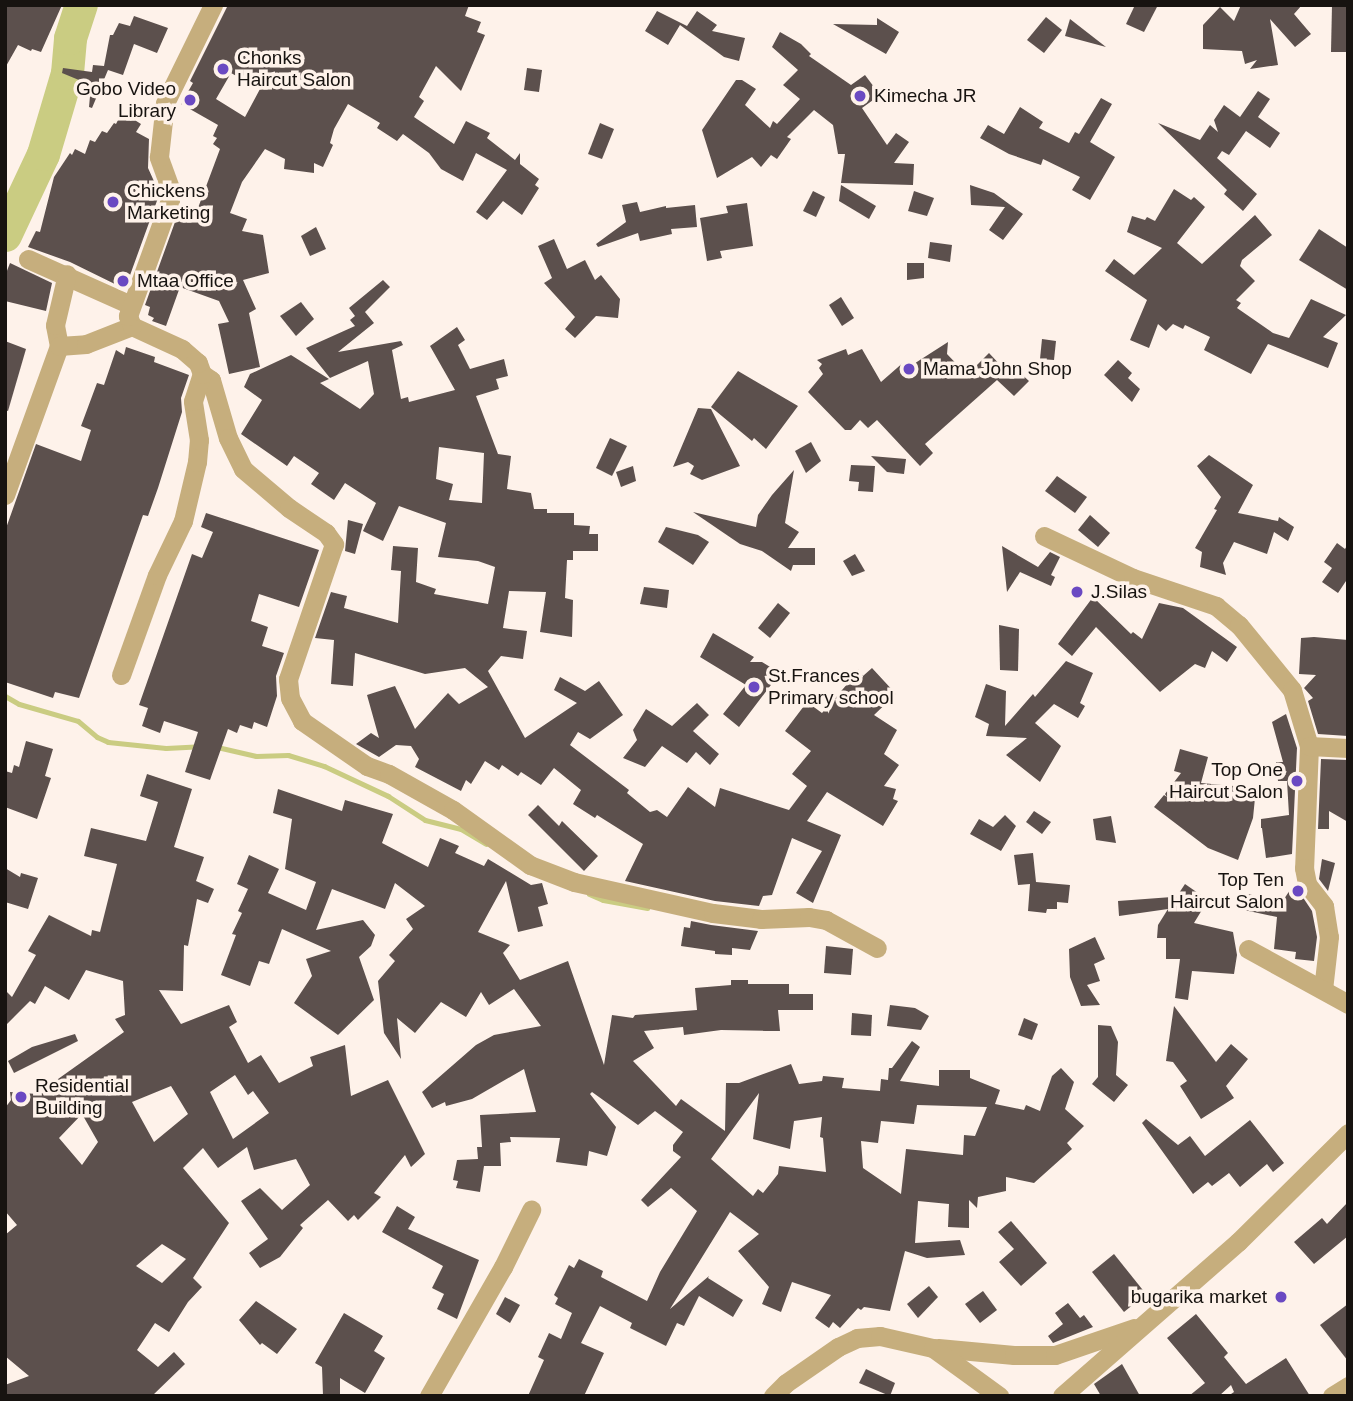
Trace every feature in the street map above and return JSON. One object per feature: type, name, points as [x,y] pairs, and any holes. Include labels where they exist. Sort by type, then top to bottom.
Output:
[{"type":"street","points":[[213,5],[165,103],[159,157],[170,188],[170,200],[128,317],[132,326],[192,356],[202,374],[211,380],[228,438],[243,469],[289,508],[326,533],[334,544],[288,679],[290,698],[302,721],[366,766],[389,774],[453,810],[530,865],[574,882],[713,913],[761,919],[809,917],[826,920],[877,948]]},
{"type":"street","points":[[28,259],[67,274],[131,305]]},
{"type":"street","points":[[5,495],[59,346],[55,325],[67,274]]},
{"type":"street","points":[[59,346],[86,344],[132,326]]},
{"type":"street","points":[[121,675],[157,575],[183,521],[197,462],[198,440],[193,401],[202,374]]},
{"type":"street","points":[[1044,536],[1133,578],[1208,603],[1224,612],[1292,690],[1309,746],[1304,868],[1307,884],[1324,906],[1329,937],[1323,990]]},
{"type":"street","points":[[1309,746],[1348,748]]},
{"type":"street","points":[[1248,949],[1348,1004]]},
{"type":"street","points":[[1062,1396],[1238,1242],[1348,1133]]},
{"type":"street","points":[[429,1396],[531,1210]]},
{"type":"street","points":[[773,1396],[813,1363],[857,1338],[895,1338],[933,1348],[1014,1355],[1055,1355],[1145,1324]]},
{"type":"street","points":[[933,1348],[999,1396]]},
{"type":"street","points":[[1332,1396],[1348,1386]]},
{"type":"building","points":[[5,5],[62,5],[41,52],[18,45],[5,68]]},
{"type":"building","points":[[228,5],[469,5],[465,16],[481,22],[477,32],[485,35],[461,91],[436,66],[419,97],[424,101],[414,117],[454,144],[466,121],[490,133],[487,138],[515,160],[520,153],[520,164],[539,179],[535,185],[539,188],[522,215],[503,201],[487,220],[476,212],[507,170],[476,153],[463,181],[441,169],[429,153],[403,134],[397,141],[377,128],[380,123],[348,104],[334,129],[330,143],[333,145],[323,167],[314,163],[314,173],[284,169],[285,159],[265,149],[242,182],[230,213],[247,219],[242,231],[263,235],[269,273],[243,280],[256,309],[249,313],[260,367],[229,374],[218,324],[229,322],[219,301],[180,287],[166,326],[152,321],[154,318],[148,315],[150,307],[145,305],[179,211],[195,216],[220,149],[213,144],[217,138],[213,136],[218,125],[181,104],[193,83],[190,81]],"holes":[[[231,73],[260,89],[245,117],[216,99]]]},
{"type":"building","points":[[1135,5],[1158,5],[1144,32],[1126,24]]},
{"type":"building","points":[[1241,5],[1302,5],[1294,14],[1311,34],[1295,47],[1270,19],[1278,65],[1250,69],[1257,60],[1245,64],[1242,51],[1203,49],[1203,25],[1220,7],[1234,21]]},
{"type":"building","points":[[1332,5],[1348,5],[1348,52],[1331,52]]},
{"type":"building","points":[[657,11],[687,26],[697,11],[717,25],[712,31],[745,38],[739,61],[724,57],[680,25],[668,45],[645,31]]},
{"type":"building","points":[[134,16],[168,28],[157,53],[134,44],[123,75],[108,70],[92,108],[89,107],[91,85],[62,73],[63,68],[92,72],[93,65],[104,66],[110,35],[113,35],[119,23],[130,26]]},
{"type":"building","points":[[1046,17],[1062,30],[1044,53],[1027,40]]},
{"type":"building","points":[[877,18],[899,32],[886,54],[833,24],[877,25]]},
{"type":"building","points":[[1070,19],[1106,47],[1065,36]]},
{"type":"building","points":[[780,32],[801,44],[811,54],[809,56],[851,85],[865,75],[880,95],[862,108],[887,145],[896,133],[909,142],[894,163],[914,164],[913,185],[841,183],[845,154],[838,154],[833,125],[814,110],[787,137],[791,139],[777,159],[771,155],[761,167],[752,157],[717,178],[702,130],[736,80],[742,80],[756,89],[745,105],[770,128],[773,121],[777,124],[800,99],[783,85],[798,70],[772,47]]},
{"type":"building","points":[[527,68],[542,70],[539,92],[524,90]]},
{"type":"building","points":[[1258,91],[1270,99],[1258,117],[1280,133],[1270,148],[1246,131],[1229,155],[1222,151],[1217,158],[1257,194],[1243,211],[1224,194],[1227,190],[1158,123],[1200,140],[1210,125],[1218,132],[1214,120],[1224,105],[1240,117]]},
{"type":"building","points":[[1101,98],[1112,104],[1090,142],[1115,157],[1090,200],[1072,190],[1080,177],[1043,159],[1041,165],[1009,154],[980,138],[988,125],[1004,134],[1020,107],[1043,122],[1039,128],[1069,143],[1075,132],[1079,134]]},
{"type":"building","points":[[122,112],[141,124],[136,132],[149,139],[148,168],[158,190],[158,198],[125,289],[70,262],[28,247],[36,231],[40,232],[54,177],[70,153],[72,155],[75,149],[85,154],[90,140],[95,142],[102,131],[107,133]]},
{"type":"building","points":[[600,123],[614,129],[602,159],[588,154]]},
{"type":"building","points":[[841,185],[876,206],[869,219],[839,201]]},
{"type":"building","points":[[970,185],[994,193],[1023,214],[1003,240],[989,230],[1005,207],[971,205]]},
{"type":"building","points":[[1174,189],[1191,200],[1194,197],[1205,207],[1177,243],[1202,264],[1255,215],[1272,235],[1242,260],[1240,266],[1255,281],[1236,300],[1241,303],[1237,308],[1273,333],[1289,338],[1311,299],[1346,315],[1323,337],[1338,343],[1328,368],[1268,344],[1251,374],[1204,350],[1210,337],[1185,325],[1183,329],[1173,324],[1166,331],[1158,324],[1149,348],[1130,340],[1147,300],[1105,271],[1114,259],[1134,275],[1162,248],[1127,232],[1132,216],[1145,220],[1147,217],[1155,221]]},
{"type":"building","points":[[813,191],[825,197],[816,217],[803,211]]},
{"type":"building","points":[[914,191],[934,198],[927,216],[908,211]]},
{"type":"building","points":[[637,202],[640,212],[666,206],[695,205],[697,227],[671,229],[672,234],[640,241],[638,233],[598,247],[596,244],[626,222],[622,205]]},
{"type":"building","points":[[747,203],[753,246],[720,251],[722,258],[707,261],[700,218],[728,213],[726,206]]},
{"type":"building","points":[[316,227],[326,249],[310,256],[301,236]]},
{"type":"building","points":[[1319,229],[1348,248],[1348,290],[1299,260]]},
{"type":"building","points":[[554,239],[567,269],[585,260],[595,280],[601,275],[620,299],[618,318],[596,316],[575,338],[565,329],[575,317],[544,283],[552,278],[538,246]]},
{"type":"building","points":[[930,242],[952,245],[950,262],[928,258]]},
{"type":"building","points":[[10,263],[52,283],[46,311],[5,301],[5,276]]},
{"type":"building","points":[[907,263],[924,263],[924,278],[907,280]]},
{"type":"building","points":[[383,280],[390,287],[365,312],[374,323],[338,352],[401,341],[403,345],[392,350],[401,399],[408,397],[409,402],[455,390],[430,346],[457,327],[465,340],[458,345],[470,369],[504,359],[508,376],[496,379],[499,389],[476,396],[498,454],[511,456],[507,489],[531,493],[534,509],[547,509],[547,513],[574,513],[574,525],[590,526],[589,534],[598,534],[598,551],[573,551],[573,560],[567,560],[565,598],[573,600],[572,637],[540,632],[546,592],[509,591],[503,628],[527,631],[523,659],[501,656],[488,671],[525,738],[577,703],[554,690],[560,677],[585,691],[599,681],[623,715],[590,739],[578,732],[570,745],[629,790],[627,793],[650,812],[657,810],[667,817],[688,787],[715,807],[720,788],[789,810],[807,786],[792,774],[811,751],[785,731],[807,702],[822,713],[849,682],[846,679],[858,669],[863,676],[872,668],[896,694],[874,715],[897,730],[884,754],[899,765],[884,786],[896,789],[893,799],[898,801],[883,826],[827,792],[807,821],[841,835],[813,903],[796,893],[822,851],[792,838],[772,895],[763,896],[759,906],[715,901],[625,881],[643,844],[597,815],[595,818],[573,804],[581,790],[554,768],[541,785],[521,772],[518,776],[502,765],[499,770],[485,761],[471,784],[466,780],[461,791],[415,767],[419,759],[411,746],[396,745],[379,757],[356,744],[371,733],[379,738],[367,695],[395,686],[415,729],[448,693],[459,704],[488,687],[465,668],[425,674],[355,653],[353,686],[331,684],[334,640],[315,638],[331,592],[347,596],[344,608],[398,623],[401,571],[391,570],[393,546],[418,548],[416,582],[436,589],[434,594],[488,604],[495,567],[478,561],[438,557],[446,523],[399,506],[383,541],[363,531],[376,503],[345,483],[334,500],[311,484],[319,473],[294,456],[287,466],[241,434],[262,400],[244,387],[250,374],[291,355],[329,379],[320,383],[360,409],[374,394],[368,361],[330,378],[306,348],[355,326],[350,320],[355,316],[349,308]],"holes":[[[439,447],[484,453],[482,503],[449,500],[453,484],[436,479]]]},
{"type":"building","points":[[841,297],[854,318],[842,326],[829,305]]},
{"type":"building","points":[[301,302],[314,319],[296,336],[280,316]]},
{"type":"building","points":[[1042,339],[1056,341],[1054,360],[1040,359]]},
{"type":"building","points":[[5,341],[26,349],[8,411],[5,410]]},
{"type":"building","points":[[948,342],[947,354],[967,375],[989,353],[1003,368],[1008,362],[1029,381],[1014,396],[997,380],[925,444],[933,453],[920,466],[877,420],[868,428],[860,420],[851,430],[845,430],[808,392],[823,374],[819,368],[822,364],[817,360],[846,349],[848,355],[862,349],[881,382],[905,361],[909,367]]},
{"type":"building","points":[[126,347],[155,357],[154,362],[189,375],[181,398],[182,412],[148,516],[143,515],[79,698],[55,692],[53,698],[5,682],[5,531],[36,444],[81,461],[91,430],[81,426],[97,383],[104,385],[116,350],[124,355]]},
{"type":"building","points":[[1118,360],[1132,373],[1128,378],[1140,389],[1132,402],[1104,375]]},
{"type":"building","points":[[738,371],[798,406],[766,449],[754,438],[752,441],[711,407]]},
{"type":"building","points":[[698,408],[711,409],[740,466],[702,480],[690,474],[694,466],[688,462],[673,467]]},
{"type":"building","points":[[610,438],[627,446],[612,476],[596,468]]},
{"type":"building","points":[[811,442],[821,461],[806,473],[795,451]]},
{"type":"building","points":[[1209,455],[1253,485],[1238,513],[1278,521],[1279,517],[1294,527],[1288,541],[1274,532],[1267,554],[1234,542],[1223,563],[1226,575],[1200,567],[1202,552],[1195,548],[1217,510],[1214,509],[1221,497],[1197,466]]},
{"type":"building","points":[[871,456],[906,459],[904,474],[887,472]]},
{"type":"building","points":[[851,465],[875,466],[873,492],[858,491],[859,482],[849,481]]},
{"type":"building","points":[[633,466],[636,481],[621,487],[616,472]]},
{"type":"building","points":[[794,470],[785,523],[799,532],[788,548],[815,548],[815,565],[793,565],[791,571],[762,551],[740,544],[693,512],[756,527],[758,515]]},
{"type":"building","points":[[1057,476],[1087,497],[1075,513],[1045,491]]},
{"type":"building","points":[[206,513],[319,550],[299,607],[259,594],[251,621],[268,627],[262,646],[284,653],[276,676],[277,696],[267,727],[254,722],[252,729],[240,725],[237,733],[228,729],[210,780],[185,772],[198,732],[164,721],[160,733],[142,726],[148,708],[139,705],[192,554],[202,558],[213,532],[201,527]]},
{"type":"building","points":[[1090,515],[1110,533],[1098,547],[1078,530]]},
{"type":"building","points":[[348,520],[363,524],[355,554],[345,551]]},
{"type":"building","points":[[666,527],[698,535],[709,542],[693,565],[658,542]]},
{"type":"building","points":[[1337,543],[1345,549],[1348,544],[1348,578],[1338,593],[1322,582],[1332,568],[1324,562]]},
{"type":"building","points":[[1002,546],[1038,567],[1050,552],[1060,557],[1051,575],[1055,577],[1051,586],[1020,572],[1007,592]]},
{"type":"building","points":[[855,554],[865,571],[852,576],[843,561]]},
{"type":"building","points":[[644,587],[669,590],[667,608],[640,604]]},
{"type":"building","points":[[1093,597],[1131,634],[1133,632],[1142,639],[1159,603],[1183,608],[1237,647],[1227,662],[1212,651],[1205,668],[1195,664],[1160,692],[1096,627],[1072,656],[1058,644]]},
{"type":"building","points":[[778,603],[790,613],[770,638],[758,628]]},
{"type":"building","points":[[999,625],[1019,629],[1018,671],[1000,670]]},
{"type":"building","points":[[713,633],[754,657],[750,662],[762,662],[780,673],[739,727],[723,714],[746,685],[700,657]]},
{"type":"building","points":[[1301,638],[1348,640],[1348,736],[1318,734],[1308,701],[1313,698],[1304,688],[1316,675],[1299,674]]},
{"type":"building","points":[[1066,661],[1093,673],[1080,703],[1085,706],[1078,718],[1054,704],[1035,723],[1061,746],[1040,782],[1006,755],[1027,738],[986,736],[989,724],[975,717],[986,684],[1006,691],[1005,726]]},
{"type":"building","points":[[697,703],[709,715],[693,731],[719,754],[710,765],[696,752],[687,763],[662,746],[645,767],[623,758],[637,740],[633,730],[646,709],[672,726]]},
{"type":"building","points":[[1286,714],[1297,748],[1292,854],[1266,858],[1261,819],[1289,815],[1287,781],[1278,781],[1276,762],[1283,762],[1272,722]]},
{"type":"building","points":[[26,741],[53,749],[45,776],[51,778],[37,819],[5,807],[5,771],[12,773],[14,765],[19,767]]},
{"type":"building","points":[[1180,749],[1208,757],[1201,783],[1256,788],[1253,818],[1238,860],[1208,848],[1154,807],[1164,795],[1167,797],[1165,794],[1181,773],[1174,771]]},
{"type":"building","points":[[1321,759],[1348,760],[1348,822],[1329,811],[1329,829],[1318,829]]},
{"type":"building","points":[[147,774],[192,789],[174,847],[204,857],[196,881],[214,889],[208,903],[197,899],[188,946],[184,945],[183,991],[159,990],[181,1024],[229,1005],[237,1022],[229,1027],[248,1063],[261,1055],[279,1083],[313,1066],[310,1057],[345,1045],[351,1096],[388,1080],[425,1154],[411,1167],[405,1155],[374,1193],[381,1197],[358,1220],[354,1215],[348,1221],[328,1200],[300,1225],[303,1228],[280,1257],[260,1268],[249,1253],[268,1239],[241,1201],[260,1188],[282,1210],[310,1185],[296,1159],[254,1170],[247,1147],[218,1168],[203,1148],[183,1168],[229,1223],[193,1278],[202,1287],[188,1302],[169,1332],[155,1323],[137,1350],[158,1367],[174,1352],[185,1364],[152,1396],[5,1396],[5,1385],[29,1376],[5,1356],[5,1235],[17,1225],[5,1211],[5,1108],[11,1100],[10,1092],[37,1094],[124,1032],[115,1019],[125,1015],[123,981],[86,970],[69,1000],[45,986],[35,1004],[30,1001],[5,1026],[5,990],[12,997],[36,955],[28,951],[49,915],[91,936],[92,930],[100,932],[117,864],[84,856],[91,828],[146,841],[158,802],[140,796]],"holes":[[[235,1075],[248,1095],[253,1091],[269,1113],[233,1139],[210,1092]],[[171,1086],[188,1114],[154,1142],[132,1102]],[[82,1114],[98,1142],[82,1165],[59,1138]],[[162,1244],[186,1259],[162,1283],[136,1266]]]},
{"type":"building","points":[[278,789],[342,811],[345,800],[393,814],[382,843],[428,867],[440,838],[459,846],[455,853],[484,866],[488,859],[531,885],[542,883],[548,904],[538,907],[543,926],[518,932],[506,881],[478,932],[510,945],[503,953],[520,980],[568,961],[604,1065],[612,1015],[633,1018],[635,1015],[697,1010],[695,988],[731,985],[731,980],[748,980],[748,984],[789,984],[789,994],[813,994],[813,1010],[778,1010],[780,1031],[721,1030],[684,1035],[683,1027],[644,1031],[654,1048],[633,1061],[676,1106],[681,1099],[725,1131],[726,1083],[739,1083],[791,1064],[799,1084],[822,1081],[823,1076],[844,1078],[842,1088],[880,1091],[881,1079],[888,1080],[889,1068],[892,1068],[912,1041],[920,1047],[900,1081],[939,1086],[939,1070],[970,1070],[970,1078],[1000,1090],[995,1104],[1024,1110],[1026,1105],[1040,1111],[1052,1076],[1061,1068],[1074,1082],[1065,1109],[1084,1126],[1067,1143],[1072,1149],[1034,1183],[1006,1177],[1006,1191],[978,1197],[977,1208],[969,1200],[969,1228],[948,1227],[949,1204],[918,1201],[915,1243],[960,1240],[965,1255],[927,1258],[905,1251],[890,1311],[858,1308],[840,1328],[833,1322],[829,1328],[815,1318],[831,1295],[792,1282],[781,1312],[762,1304],[769,1287],[738,1251],[759,1234],[730,1212],[670,1309],[709,1276],[708,1278],[743,1300],[733,1317],[699,1296],[684,1326],[677,1323],[666,1346],[630,1328],[632,1323],[600,1306],[581,1343],[604,1353],[584,1396],[528,1396],[544,1360],[538,1357],[549,1333],[561,1339],[572,1313],[555,1304],[558,1298],[554,1295],[569,1265],[574,1268],[579,1259],[603,1271],[601,1277],[647,1301],[660,1272],[697,1211],[671,1188],[648,1207],[641,1200],[681,1157],[673,1151],[673,1145],[683,1132],[655,1111],[638,1125],[592,1092],[590,1094],[616,1127],[607,1156],[589,1151],[587,1166],[556,1162],[560,1138],[510,1137],[511,1142],[500,1143],[501,1166],[484,1166],[480,1192],[456,1188],[458,1181],[453,1180],[457,1160],[478,1159],[477,1147],[482,1147],[480,1115],[536,1112],[524,1069],[472,1099],[446,1106],[445,1102],[432,1108],[422,1092],[476,1045],[494,1035],[541,1026],[514,989],[489,1005],[481,992],[466,1017],[441,1002],[415,1033],[397,1018],[401,1059],[384,1033],[378,981],[395,961],[389,955],[413,929],[406,919],[425,906],[395,883],[385,909],[332,889],[316,930],[363,920],[375,935],[371,946],[359,957],[374,1000],[338,1035],[294,1003],[312,976],[306,959],[331,951],[282,929],[269,964],[259,961],[250,986],[221,975],[236,935],[232,934],[242,913],[238,911],[248,889],[237,884],[249,855],[279,869],[268,893],[306,910],[316,882],[285,869],[292,819],[273,813]],"holes":[[[759,1093],[753,1139],[790,1149],[794,1121],[822,1117],[820,1137],[823,1138],[826,1172],[779,1166],[778,1174],[763,1193],[758,1189],[753,1196],[711,1159]],[[917,1105],[987,1107],[975,1136],[964,1135],[963,1155],[906,1149],[901,1194],[863,1168],[861,1141],[878,1143],[881,1121],[914,1124]]]},
{"type":"building","points":[[538,805],[559,826],[562,821],[598,856],[584,871],[528,815]]},
{"type":"building","points":[[1034,811],[1051,822],[1042,834],[1026,822]]},
{"type":"building","points":[[1005,815],[1016,826],[1001,851],[970,834],[979,819],[993,827]]},
{"type":"building","points":[[1111,816],[1116,843],[1096,840],[1093,819]]},
{"type":"building","points":[[1033,853],[1036,882],[1070,885],[1068,903],[1057,902],[1057,909],[1047,909],[1046,913],[1028,911],[1030,884],[1018,885],[1014,855]]},
{"type":"building","points":[[1322,859],[1335,863],[1328,891],[1319,879]]},
{"type":"building","points":[[5,868],[20,877],[21,873],[38,878],[28,909],[5,902]]},
{"type":"building","points":[[1185,884],[1208,900],[1194,923],[1233,932],[1237,955],[1234,974],[1192,971],[1188,1000],[1175,998],[1180,959],[1166,959],[1166,938],[1157,938],[1158,925],[1168,909],[1119,916],[1118,901],[1172,897],[1173,902]]},
{"type":"building","points":[[1294,884],[1312,911],[1317,937],[1314,961],[1295,959],[1296,952],[1274,949],[1277,917],[1244,910],[1248,894],[1282,902]]},
{"type":"building","points":[[691,921],[758,931],[750,950],[732,948],[732,955],[715,954],[715,951],[681,946],[684,927],[690,928]]},
{"type":"building","points":[[1095,937],[1105,959],[1094,964],[1100,981],[1087,985],[1100,1005],[1081,1006],[1070,977],[1069,949]]},
{"type":"building","points":[[826,946],[853,949],[851,975],[824,973]]},
{"type":"building","points":[[890,1005],[915,1008],[929,1016],[921,1030],[887,1026]]},
{"type":"building","points":[[1174,1006],[1216,1062],[1231,1044],[1248,1059],[1226,1086],[1234,1098],[1201,1119],[1180,1086],[1187,1081],[1173,1062],[1166,1061]]},
{"type":"building","points":[[852,1013],[872,1015],[871,1036],[851,1035]]},
{"type":"building","points":[[1024,1018],[1038,1024],[1032,1040],[1018,1035]]},
{"type":"building","points":[[1098,1025],[1111,1026],[1118,1042],[1116,1075],[1128,1085],[1114,1102],[1092,1084],[1098,1077]]},
{"type":"building","points":[[75,1034],[78,1041],[14,1073],[8,1061],[32,1047]]},
{"type":"building","points":[[1146,1119],[1178,1145],[1190,1136],[1205,1156],[1250,1120],[1284,1163],[1273,1172],[1267,1164],[1240,1187],[1229,1173],[1212,1186],[1208,1182],[1193,1194],[1142,1123]]},
{"type":"building","points":[[1348,1202],[1348,1236],[1314,1264],[1294,1242],[1322,1218],[1327,1224]]},
{"type":"building","points":[[397,1206],[415,1217],[408,1229],[479,1260],[457,1319],[437,1309],[444,1294],[432,1288],[443,1266],[382,1232]]},
{"type":"building","points":[[1011,1221],[1047,1263],[1021,1286],[999,1262],[1014,1249],[998,1232]]},
{"type":"building","points":[[1114,1254],[1146,1294],[1124,1312],[1092,1272]]},
{"type":"building","points":[[929,1286],[938,1297],[918,1318],[907,1304]]},
{"type":"building","points":[[983,1291],[997,1310],[980,1323],[965,1304]]},
{"type":"building","points":[[505,1297],[520,1305],[510,1323],[496,1314]]},
{"type":"building","points":[[256,1301],[297,1329],[277,1354],[262,1343],[260,1345],[239,1320]]},
{"type":"building","points":[[1068,1303],[1080,1318],[1084,1315],[1093,1327],[1053,1343],[1048,1336],[1063,1324],[1055,1313]]},
{"type":"building","points":[[1348,1304],[1348,1361],[1320,1325]]},
{"type":"building","points":[[344,1313],[383,1336],[374,1351],[385,1358],[365,1393],[340,1378],[340,1396],[323,1396],[322,1367],[315,1363]]},
{"type":"building","points":[[1196,1314],[1228,1353],[1224,1357],[1246,1384],[1286,1358],[1310,1396],[1228,1396],[1234,1392],[1231,1385],[1219,1396],[1189,1396],[1205,1383],[1167,1338]]},
{"type":"building","points":[[1122,1364],[1140,1396],[1101,1396],[1094,1384]]},
{"type":"building","points":[[866,1369],[895,1383],[890,1396],[859,1383]]},
{"type":"waterway","points":[[5,235],[43,154],[67,73],[70,38],[81,5]]},
{"type":"waterway","points":[[5,696],[19,704],[78,721],[97,737],[108,742],[166,748],[200,746]]},
{"type":"waterway","points":[[217,747],[256,756],[288,755],[324,766],[388,796],[425,820],[461,829],[486,844]]},
{"type":"waterway","points":[[589,894],[603,900],[647,908]]},
{"type":"place","name":"Chonks Haircut Salon","points":[[223,69]]},
{"type":"place","name":"Kimecha JR","points":[[860,96]]},
{"type":"place","name":"Gobo Video Library","points":[[190,100]]},
{"type":"place","name":"Chickens Marketing","points":[[113,202]]},
{"type":"place","name":"Mtaa Office","points":[[123,281]]},
{"type":"place","name":"Mama John Shop","points":[[909,369]]},
{"type":"place","name":"J.Silas","points":[[1077,592]]},
{"type":"place","name":"St.Frances Primary school","points":[[754,687]]},
{"type":"place","name":"Top One Haircut Salon","points":[[1297,781]]},
{"type":"place","name":"Top Ten Haircut Salon","points":[[1298,891]]},
{"type":"place","name":"Residential Building","points":[[21,1097]]},
{"type":"place","name":"bugarika market","points":[[1281,1297]]}]
